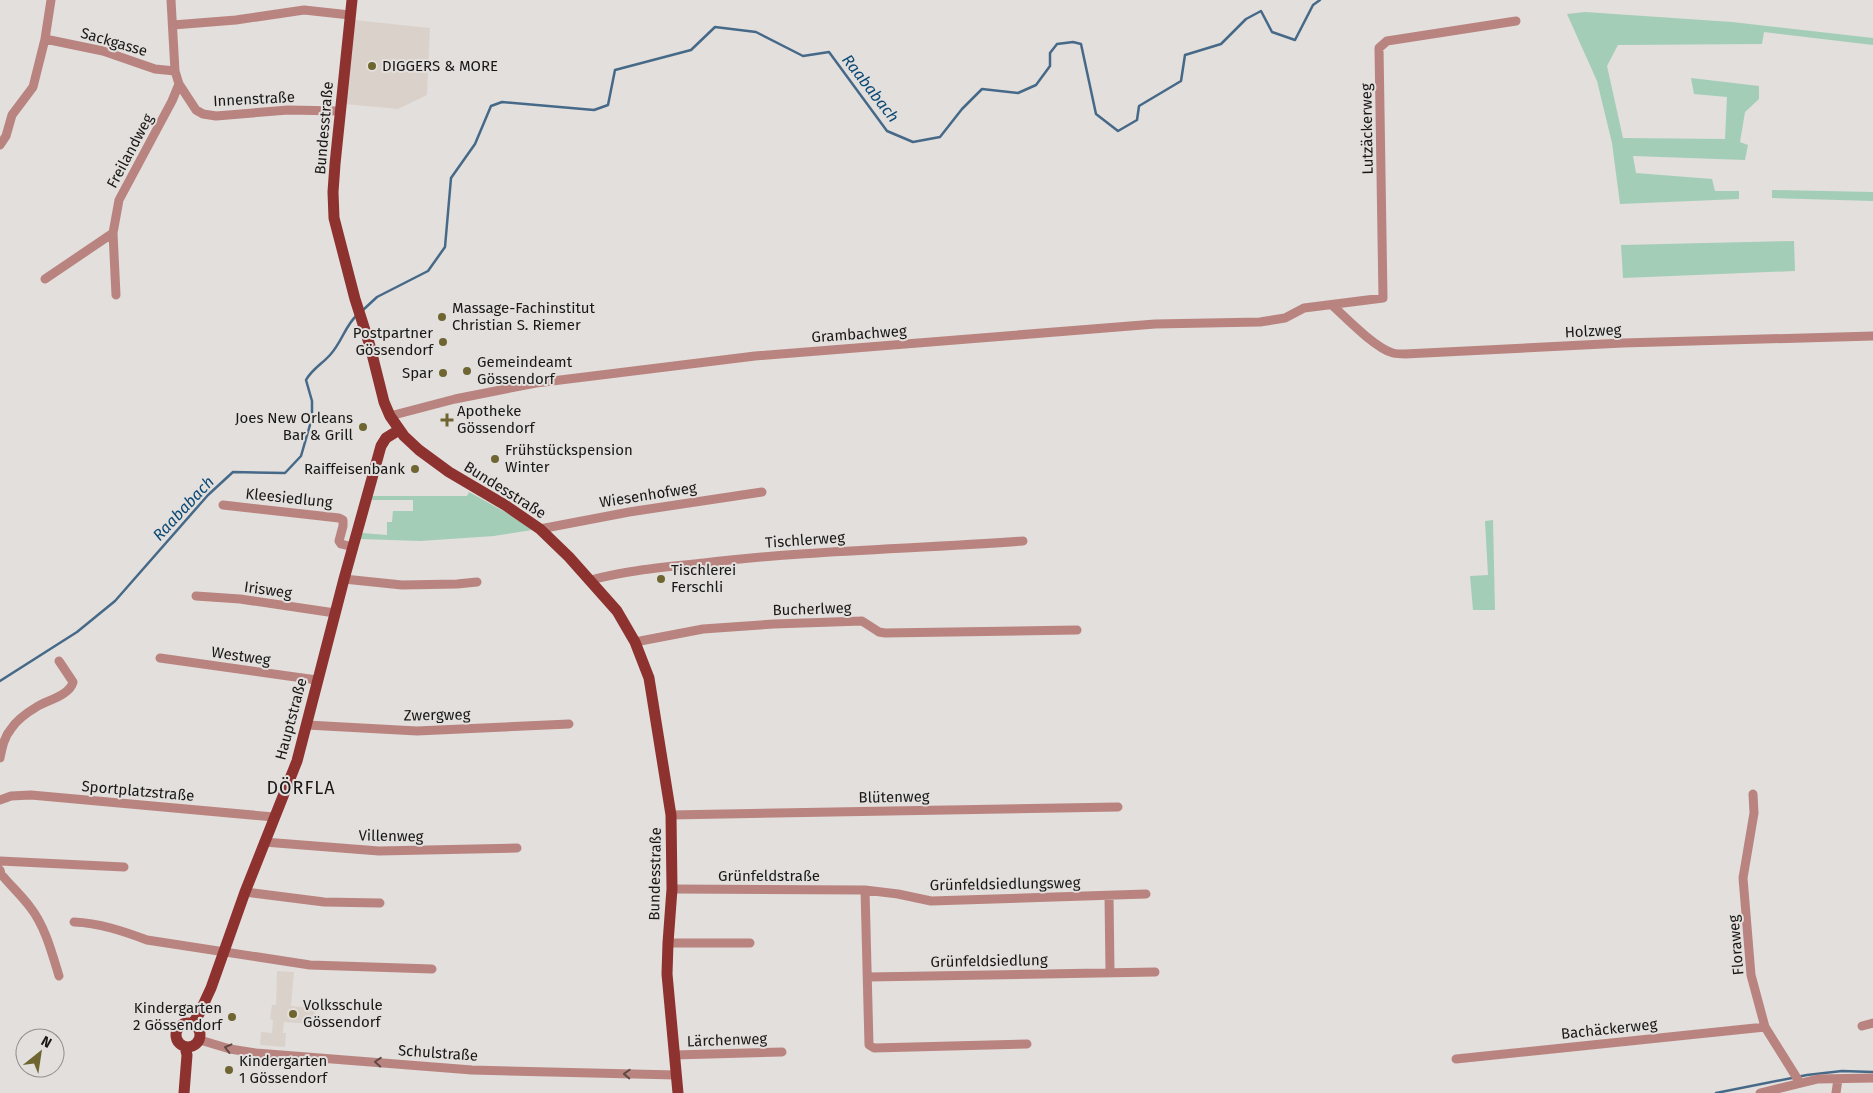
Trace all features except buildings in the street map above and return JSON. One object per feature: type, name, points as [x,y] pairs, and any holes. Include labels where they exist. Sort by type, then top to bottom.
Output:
[{"type":"main road","name":"Bundesstraße","points":[[352,0],[333,192],[334,218],[384,402],[390,416],[399,430],[419,450],[449,472],[505,505],[540,529],[591,580],[617,611],[636,642],[649,678],[671,815],[672,889],[667,974],[678,1093]]},
{"type":"main road","name":"Hauptstraße","points":[[184,1093],[187,1055],[185,1047],[178,1042],[176,1033],[182,1024],[192,1023],[199,1014],[211,988],[245,892],[297,761],[317,680],[381,446],[386,438],[399,430]]},
{"type":"main road","points":[[185,1047],[195,1045],[200,1040],[200,1031],[192,1023]]},
{"type":"street","points":[[0,145],[6,136],[12,115],[33,87],[45,39],[51,0]]},
{"type":"street","name":"Innenstraße","points":[[171,0],[175,71],[179,84],[196,110],[203,114],[216,116],[288,110],[340,110]]},
{"type":"street","points":[[173,25],[236,20],[304,10],[350,15]]},
{"type":"street","name":"Lutzäckerweg","points":[[1332,305],[1383,298],[1379,48],[1387,41],[1516,21]]},
{"type":"street","name":"Sackgasse","points":[[45,39],[103,51],[155,69],[175,71]]},
{"type":"street","name":"Freilandweg","points":[[116,295],[113,233],[122,192],[172,101],[179,84]]},
{"type":"street","points":[[172,101],[186,99],[191,103]]},
{"type":"street","points":[[45,279],[113,233]]},
{"type":"street","name":"Holzweg","points":[[1332,305],[1383,349],[1405,354],[1623,343],[1873,336]]},
{"type":"street","name":"Grambachweg","points":[[390,416],[472,395],[540,382],[754,356],[1155,324],[1260,322],[1285,318],[1304,308],[1332,305]]},
{"type":"street","name":"Wiesenhofweg","points":[[540,529],[629,512],[762,492]]},
{"type":"street","name":"Kleesiedlung","points":[[223,505],[339,518],[343,520],[344,526],[341,544],[353,547]]},
{"type":"street","name":"Tischlerweg","points":[[591,580],[736,559],[1023,541]]},
{"type":"street","points":[[344,579],[402,585],[477,582]]},
{"type":"street","name":"Irisweg","points":[[196,596],[240,599],[336,613]]},
{"type":"street","name":"Bucherlweg","points":[[636,642],[703,629],[862,621],[879,632],[885,633],[1077,630]]},
{"type":"street","name":"Westweg","points":[[160,658],[317,680]]},
{"type":"street","points":[[0,758],[4,740],[17,721],[38,706],[64,693],[72,686],[73,682],[59,661]]},
{"type":"street","name":"Zwergweg","points":[[307,726],[417,731],[569,724]]},
{"type":"street","name":"Floraweg","points":[[1754,794],[1754,813],[1743,878],[1751,976],[1765,1027],[1798,1079]]},
{"type":"street","name":"Sportplatzstraße","points":[[0,800],[11,796],[31,795],[274,817]]},
{"type":"street","name":"Blütenweg","points":[[671,815],[1118,807]]},
{"type":"street","name":"Villenweg","points":[[264,842],[379,851],[517,848]]},
{"type":"street","points":[[0,861],[124,866]]},
{"type":"street","points":[[0,870],[0,874],[37,918],[59,976]]},
{"type":"street","name":"Grünfeldstraße","points":[[672,889],[865,890]]},
{"type":"street","points":[[865,890],[869,1045],[874,1048],[1027,1044]]},
{"type":"street","name":"Grünfeldsiedlungsweg","points":[[865,890],[931,901],[1146,894]]},
{"type":"street","points":[[245,892],[324,902],[380,903]]},
{"type":"street","points":[[1109,896],[1110,972]]},
{"type":"street","points":[[74,922],[87,922],[124,931],[147,940],[310,965],[432,969]]},
{"type":"street","points":[[668,943],[750,943]]},
{"type":"street","name":"Grünfeldsiedlung","points":[[868,978],[1155,972]]},
{"type":"street","points":[[1862,1026],[1873,1024]]},
{"type":"street","name":"Bachäckerweg","points":[[1456,1059],[1765,1027]]},
{"type":"street","name":"Schulstraße","points":[[200,1040],[230,1049],[256,1053],[472,1070],[676,1075]]},
{"type":"street","name":"Lärchenweg","points":[[674,1056],[782,1052]]},
{"type":"street","points":[[1760,1093],[1798,1079],[1873,1078]]},
{"type":"street","points":[[1836,1093],[1838,1079]]},
{"type":"shaded area","points":[[354,20],[430,28],[427,95],[398,109],[344,104]]},
{"type":"shaded area","name":"Volksschule Gössendorf","points":[[277,971],[294,972],[291,1006],[315,1008],[314,1024],[284,1022],[283,1033],[286,1033],[285,1047],[260,1045],[261,1032],[272,1033],[273,1020],[270,1019],[272,1005],[276,1005]]},
{"type":"green space","points":[[1585,12],[1732,22],[1873,38],[1873,45],[1764,32],[1762,44],[1618,45],[1607,66],[1623,138],[1725,139],[1727,97],[1694,94],[1691,78],[1759,86],[1759,99],[1745,112],[1740,142],[1748,145],[1745,160],[1633,156],[1636,173],[1712,179],[1715,191],[1739,191],[1739,199],[1620,204],[1612,143],[1597,81],[1567,14]]},
{"type":"green space","points":[[1772,190],[1873,192],[1873,201],[1772,198]]},
{"type":"green space","points":[[1794,241],[1795,271],[1623,278],[1621,245]]},
{"type":"green space","points":[[469,492],[514,517],[532,530],[494,536],[420,541],[360,539],[362,533],[387,535],[387,522],[392,522],[393,511],[413,511],[413,500],[371,500],[372,496],[467,496]]},
{"type":"green space","points":[[1493,520],[1495,610],[1473,610],[1470,576],[1488,575],[1485,521]]},
{"type":"waterway","name":"Raababach","points":[[363,310],[377,297],[428,271],[445,247],[451,178],[475,144],[491,106],[502,102],[594,110],[608,105],[615,70],[691,50],[715,27],[756,32],[803,56],[829,52],[887,131],[913,142],[940,137],[962,109],[982,89],[1018,93],[1036,85],[1050,66],[1050,53],[1057,44],[1073,42],[1081,44],[1096,114],[1118,131],[1137,120],[1139,106],[1181,81],[1185,55],[1221,44],[1246,19],[1261,11],[1272,32],[1295,40],[1313,5],[1320,0]]},
{"type":"waterway","name":"Raababach","points":[[0,681],[77,632],[115,601],[208,495],[233,472],[285,473],[301,456],[312,418],[312,401],[306,380],[334,350],[349,324],[357,315]]},
{"type":"waterway","points":[[1716,1093],[1807,1075],[1842,1071],[1873,1072]]},
{"type":"place","name":"DIGGERS & MORE","points":[[372,66]]},
{"type":"place","name":"Massage-Fachinstitut Christian S. Riemer","points":[[442,317]]},
{"type":"place","name":"Postpartner Gössendorf","points":[[443,342]]},
{"type":"place","name":"Gemeindeamt Gössendorf","points":[[467,371]]},
{"type":"place","name":"Spar","points":[[443,373]]},
{"type":"place","name":"Apotheke Gössendorf","points":[[447,420]]},
{"type":"place","name":"Joes New Orleans Bar & Grill","points":[[363,427]]},
{"type":"place","name":"Frühstückspension Winter","points":[[495,459]]},
{"type":"place","name":"Raiffeisenbank","points":[[415,469]]},
{"type":"place","name":"Tischlerei Ferschli","points":[[661,579]]},
{"type":"place","name":"Volksschule Gössendorf","points":[[293,1014]]},
{"type":"place","name":"Kindergarten 2 Gössendorf","points":[[232,1017]]},
{"type":"place","name":"Kindergarten 1 Gössendorf","points":[[229,1070]]},
{"type":"district","name":"DÖRFLA","points":[[301,788]]}]
